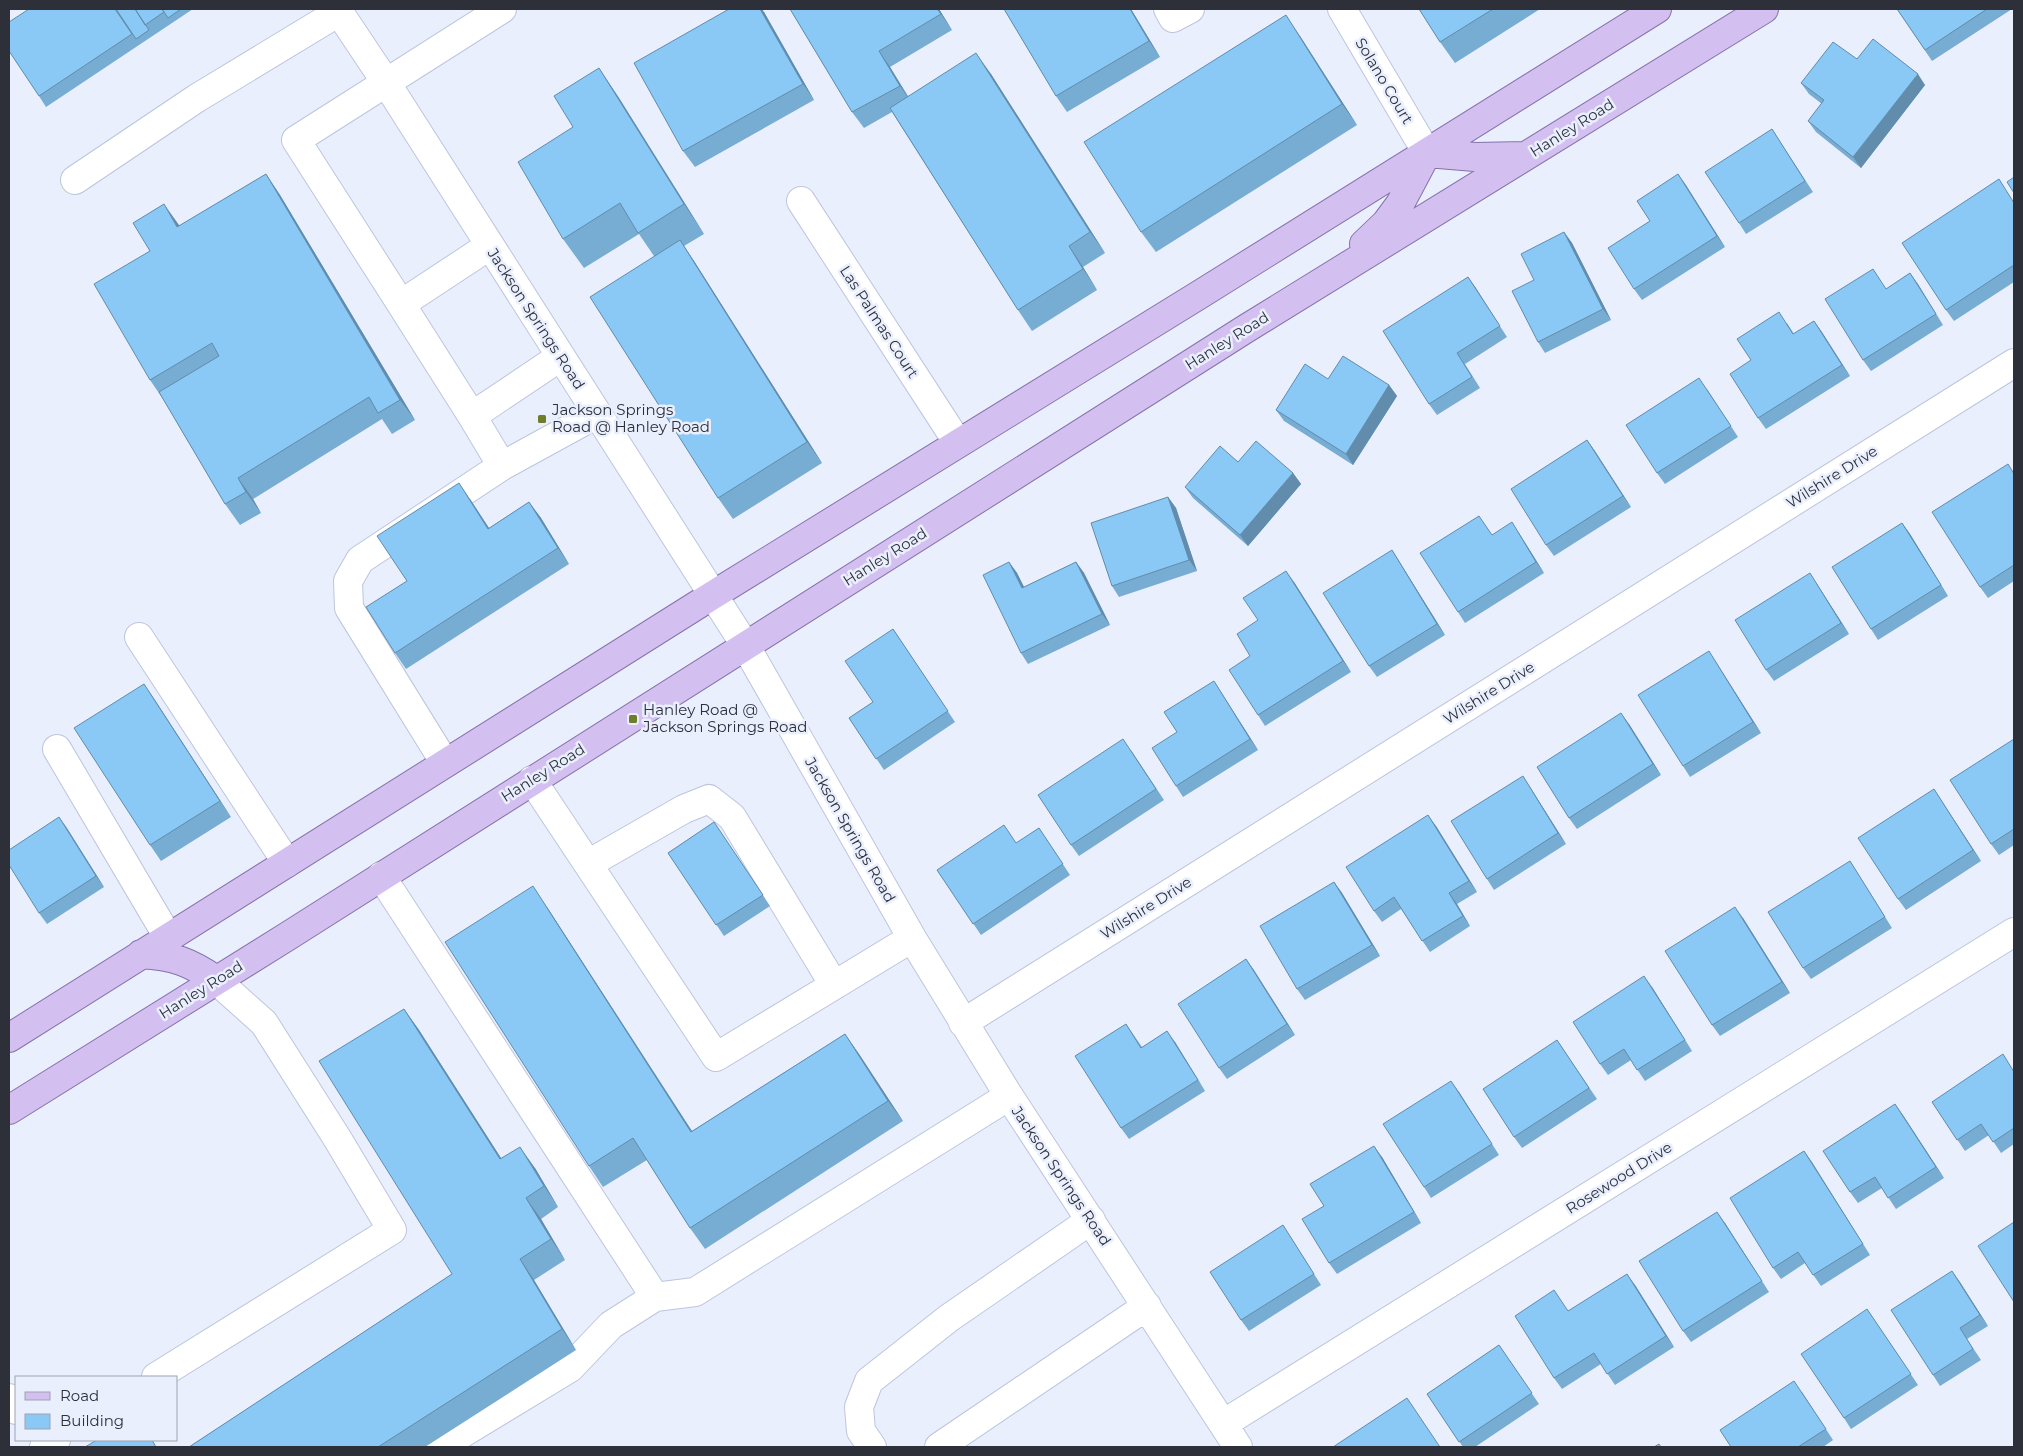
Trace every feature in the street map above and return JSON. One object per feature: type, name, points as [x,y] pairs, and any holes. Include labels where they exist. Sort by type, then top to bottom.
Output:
[{"type":"main road","points":[[9,1038],[713,595],[1657,9]]},
{"type":"main road","name":"Hanley Road","points":[[9,1110],[1334,274],[1764,9]]},
{"type":"main road","points":[[1427,153],[1475,157],[1526,156]]},
{"type":"main road","points":[[1334,274],[1386,222],[1400,204],[1427,153]]},
{"type":"main road","points":[[141,954],[164,955],[179,959],[196,966],[216,980]]},
{"type":"street","points":[[502,9],[387,84],[296,140],[502,466]]},
{"type":"street","points":[[1168,9],[1173,18],[1190,9]]},
{"type":"street","name":"Solano Court","points":[[1342,9],[1427,153]]},
{"type":"street","points":[[75,180],[197,98],[338,10]]},
{"type":"street","name":"Jackson Springs Road","points":[[338,10],[745,645],[912,938],[963,1023],[1238,1447]]},
{"type":"street","name":"Las Palmas Court","points":[[801,201],[958,443]]},
{"type":"street","points":[[401,304],[489,246]]},
{"type":"street","points":[[472,416],[560,357]]},
{"type":"street","name":"Wilshire Drive","points":[[963,1023],[2014,363]]},
{"type":"street","points":[[444,764],[349,608],[348,581],[360,560],[502,466],[597,414]]},
{"type":"street","points":[[139,637],[287,862]]},
{"type":"street","points":[[57,749],[168,937]]},
{"type":"street","points":[[532,780],[716,1057],[912,938]]},
{"type":"street","points":[[588,864],[684,808],[709,799],[732,816],[834,985]]},
{"type":"street","points":[[381,876],[655,1297]]},
{"type":"street","name":"Rosewood Drive","points":[[1224,1424],[2014,932]]},
{"type":"street","points":[[158,1376],[392,1230],[337,1138],[264,1023],[216,980]]},
{"type":"street","points":[[440,1447],[570,1368],[611,1325],[655,1297],[695,1292],[1009,1096]]},
{"type":"street","points":[[872,1447],[861,1431],[859,1407],[869,1381],[949,1318],[1091,1220]]},
{"type":"street","points":[[939,1447],[1147,1306]]},
{"type":"street","points":[[43,1447],[54,1441]]},
{"type":"building","points":[[29,9],[115,9],[132,34],[39,96],[9,51],[9,22]]},
{"type":"building","points":[[116,9],[135,9],[149,30],[136,39]]},
{"type":"building","points":[[135,9],[162,9],[164,12],[145,25]]},
{"type":"building","points":[[162,9],[181,9],[168,18]]},
{"type":"building","points":[[729,9],[760,9],[803,84],[683,151],[634,63]]},
{"type":"building","points":[[790,9],[937,9],[941,14],[879,51],[900,86],[852,112]]},
{"type":"building","points":[[1004,9],[1130,9],[1149,41],[1056,96]]},
{"type":"building","points":[[1419,9],[1493,9],[1440,42]]},
{"type":"building","points":[[1897,9],[1987,9],[1925,50]]},
{"type":"building","points":[[1286,15],[1342,104],[1141,232],[1084,142]]},
{"type":"building","points":[[1873,39],[1918,74],[1853,157],[1808,121],[1824,100],[1801,83],[1833,42],[1857,59]]},
{"type":"building","points":[[976,53],[1090,232],[1069,246],[1083,269],[1018,310],[890,108]]},
{"type":"building","points":[[599,68],[684,204],[638,233],[620,203],[563,239],[518,162],[573,127],[554,96]]},
{"type":"building","points":[[1772,129],[1805,181],[1739,223],[1705,172]]},
{"type":"building","points":[[266,174],[400,400],[378,413],[369,397],[238,478],[246,492],[225,504],[159,392],[219,356],[212,343],[150,380],[94,284],[150,251],[133,223],[164,204],[177,227]]},
{"type":"building","points":[[1678,174],[1717,236],[1634,289],[1608,248],[1650,221],[1637,201]]},
{"type":"building","points":[[2014,177],[2014,193],[2007,182]]},
{"type":"building","points":[[1999,179],[2014,203],[2014,265],[1946,310],[1902,243]]},
{"type":"building","points":[[1564,232],[1603,309],[1538,342],[1512,291],[1534,280],[1521,254]]},
{"type":"building","points":[[680,240],[807,442],[718,498],[590,297]]},
{"type":"building","points":[[1873,269],[1886,289],[1910,273],[1936,314],[1863,360],[1825,299]]},
{"type":"building","points":[[1468,277],[1500,326],[1457,353],[1472,377],[1429,404],[1383,331]]},
{"type":"building","points":[[1779,312],[1793,334],[1814,321],[1842,365],[1758,418],[1730,374],[1751,360],[1737,339]]},
{"type":"building","points":[[1343,356],[1389,385],[1346,454],[1276,410],[1305,364],[1328,379]]},
{"type":"building","points":[[1699,378],[1731,426],[1657,473],[1626,425]]},
{"type":"building","points":[[1587,440],[1623,496],[1546,545],[1511,489]]},
{"type":"building","points":[[1256,441],[1293,473],[1240,535],[1185,487],[1220,446],[1238,462]]},
{"type":"building","points":[[2008,464],[2014,474],[2014,565],[1980,587],[1932,512]]},
{"type":"building","points":[[459,483],[488,529],[529,502],[558,548],[395,653],[366,607],[407,581],[377,536]]},
{"type":"building","points":[[1168,497],[1189,560],[1112,586],[1091,523]]},
{"type":"building","points":[[1479,516],[1492,535],[1512,522],[1536,562],[1458,612],[1420,553]]},
{"type":"building","points":[[1902,523],[1941,585],[1871,629],[1832,567]]},
{"type":"building","points":[[1392,550],[1437,624],[1369,666],[1323,593]]},
{"type":"building","points":[[1009,562],[1022,588],[1076,562],[1102,614],[1021,653],[983,575]]},
{"type":"building","points":[[1286,571],[1343,661],[1258,715],[1229,670],[1250,656],[1237,634],[1258,620],[1243,598]]},
{"type":"building","points":[[1810,573],[1841,623],[1766,670],[1735,620]]},
{"type":"building","points":[[893,629],[948,711],[876,759],[849,718],[873,702],[845,661]]},
{"type":"building","points":[[1709,651],[1753,722],[1683,766],[1638,695]]},
{"type":"building","points":[[1214,681],[1250,739],[1176,786],[1152,748],[1177,732],[1164,712]]},
{"type":"building","points":[[144,684],[220,801],[150,845],[74,728]]},
{"type":"building","points":[[1621,713],[1653,764],[1569,818],[1537,767]]},
{"type":"building","points":[[1123,739],[1156,789],[1071,845],[1038,795]]},
{"type":"building","points":[[2014,739],[2014,829],[1991,844],[1950,780]]},
{"type":"building","points":[[1523,776],[1558,833],[1487,879],[1451,821]]},
{"type":"building","points":[[1934,789],[1973,850],[1898,899],[1858,838]]},
{"type":"building","points":[[1428,815],[1469,881],[1449,893],[1463,916],[1422,941],[1394,897],[1374,911],[1346,867]]},
{"type":"building","points":[[59,817],[96,876],[39,913],[9,865],[9,850]]},
{"type":"building","points":[[714,822],[763,895],[716,925],[668,853]]},
{"type":"building","points":[[1004,825],[1016,843],[1039,828],[1063,864],[973,924],[937,870]]},
{"type":"building","points":[[1850,861],[1885,917],[1803,968],[1768,912]]},
{"type":"building","points":[[1334,882],[1372,945],[1297,989],[1260,926]]},
{"type":"building","points":[[533,886],[691,1132],[845,1034],[888,1101],[690,1228],[633,1138],[589,1166],[445,942]]},
{"type":"building","points":[[1735,907],[1782,982],[1712,1025],[1665,951]]},
{"type":"building","points":[[1246,959],[1287,1024],[1219,1068],[1178,1004]]},
{"type":"building","points":[[1644,976],[1685,1040],[1637,1070],[1624,1049],[1600,1064],[1573,1022]]},
{"type":"building","points":[[404,1009],[500,1159],[520,1147],[544,1186],[526,1198],[551,1239],[520,1259],[562,1329],[378,1447],[189,1447],[452,1274],[319,1061]]},
{"type":"building","points":[[1126,1024],[1141,1048],[1167,1031],[1198,1080],[1121,1128],[1075,1056]]},
{"type":"building","points":[[1557,1040],[1589,1088],[1514,1137],[1483,1089]]},
{"type":"building","points":[[2003,1054],[2014,1072],[2014,1128],[1993,1142],[1981,1124],[1957,1140],[1932,1102]]},
{"type":"building","points":[[1451,1081],[1492,1144],[1424,1187],[1383,1124]]},
{"type":"building","points":[[1895,1104],[1936,1167],[1888,1198],[1875,1177],[1850,1192],[1823,1151]]},
{"type":"building","points":[[1374,1146],[1414,1212],[1329,1263],[1302,1219],[1324,1206],[1310,1184]]},
{"type":"building","points":[[1804,1151],[1863,1244],[1813,1275],[1798,1252],[1773,1268],[1730,1198]]},
{"type":"building","points":[[1717,1212],[1762,1281],[1683,1331],[1639,1261]]},
{"type":"building","points":[[2014,1222],[2014,1302],[1978,1246]]},
{"type":"building","points":[[1283,1225],[1314,1274],[1241,1320],[1210,1272]]},
{"type":"building","points":[[1952,1271],[1980,1315],[1960,1328],[1973,1349],[1933,1375],[1891,1310]]},
{"type":"building","points":[[1627,1274],[1666,1336],[1607,1374],[1594,1353],[1554,1378],[1515,1316],[1554,1290],[1568,1311]]},
{"type":"building","points":[[1867,1309],[1911,1374],[1844,1418],[1801,1354]]},
{"type":"building","points":[[1499,1345],[1532,1393],[1459,1442],[1427,1394]]},
{"type":"building","points":[[1794,1381],[1826,1429],[1798,1447],[1731,1447],[1720,1430]]},
{"type":"building","points":[[1407,1398],[1440,1447],[1333,1447]]},
{"type":"building","points":[[95,1441],[153,1441],[156,1447],[85,1447]]},
{"type":"place","name":"Jackson Springs Road @ Hanley Road","points":[[542,419]]},
{"type":"place","name":"Hanley Road @ Jackson Springs Road","points":[[633,719]]}]
